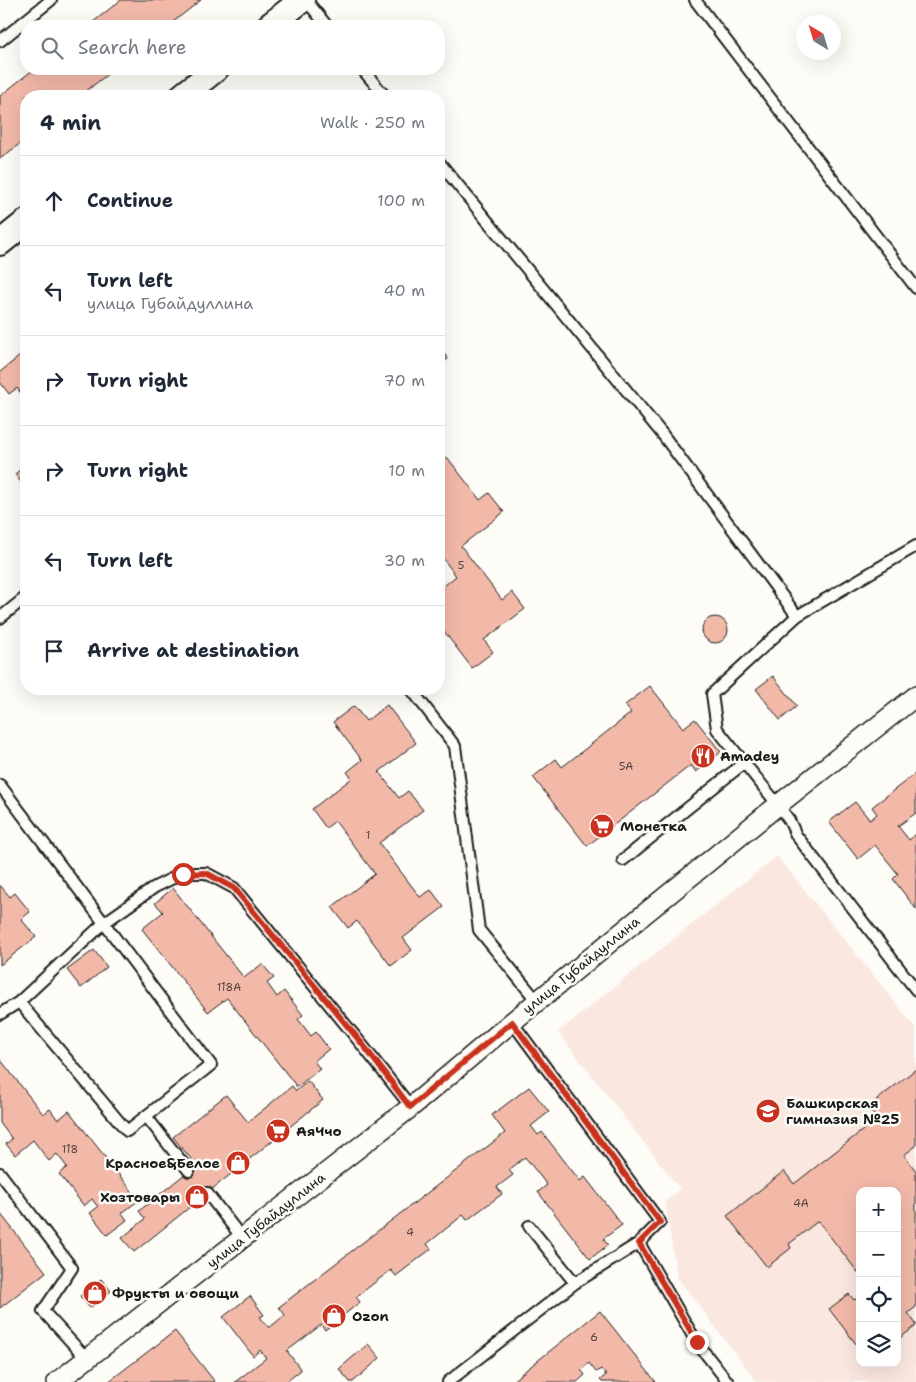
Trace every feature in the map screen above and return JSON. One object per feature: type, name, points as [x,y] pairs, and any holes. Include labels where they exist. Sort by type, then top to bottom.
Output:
[{"type":"street","points":[[277,20],[304,0]]},
{"type":"street","points":[[190,90],[208,75]]},
{"type":"street","points":[[0,243],[20,227]]},
{"type":"street","name":"улица Губайдуллина","points":[[57,1382],[410,1107],[778,805],[916,696]]},
{"type":"lane","points":[[26,20],[51,0]]},
{"type":"lane","points":[[304,0],[322,20]]},
{"type":"lane","points":[[695,0],[916,288]]},
{"type":"lane","points":[[0,41],[20,25]]},
{"type":"lane","points":[[367,75],[380,90]]},
{"type":"lane","points":[[445,169],[663,434],[797,616]]},
{"type":"lane","points":[[916,546],[797,616],[712,694],[717,729],[778,805],[789,820],[796,835],[916,990]]},
{"type":"lane","points":[[0,618],[20,602]]},
{"type":"lane","points":[[416,695],[455,746],[478,930],[537,1002]]},
{"type":"lane","points":[[623,860],[744,763]]},
{"type":"lane","points":[[0,786],[211,1065],[127,1131],[19,1002]]},
{"type":"lane","points":[[0,1014],[19,1002],[104,923],[155,887],[183,874],[206,873],[234,888],[364,1046],[410,1107]]},
{"type":"lane","points":[[448,1382],[575,1283],[639,1243],[660,1222],[512,1022]]},
{"type":"lane","points":[[146,1116],[189,1171]]},
{"type":"lane","points":[[0,1173],[72,1268],[43,1311],[87,1359]]},
{"type":"lane","points":[[207,1194],[242,1238]]},
{"type":"lane","points":[[529,1226],[575,1283]]},
{"type":"lane","points":[[639,1243],[697,1342],[728,1382]]},
{"type":"shaded area","name":"Башкирская гимназия №25","points":[[777,856],[916,1028],[916,1382],[757,1382],[677,1277],[665,1202],[680,1189],[558,1032]]},
{"type":"building","points":[[121,0],[201,0],[176,20],[96,20]]},
{"type":"building","points":[[26,75],[106,75],[88,90],[20,90],[20,144],[0,159],[0,96]]},
{"type":"building","points":[[20,356],[20,392],[17,388],[9,394],[0,382],[0,372]]},
{"type":"building","points":[[447,457],[480,500],[489,493],[504,512],[461,546],[502,600],[512,592],[525,609],[484,640],[493,652],[472,668],[445,633],[445,585],[456,576],[445,561],[445,458]]},
{"type":"building","points":[[20,470],[20,481],[15,474]]},
{"type":"building","points":[[715,617],[724,621],[728,630],[724,639],[715,643],[706,639],[702,630],[706,621]]},
{"type":"building","points":[[773,676],[797,706],[780,720],[756,689]]},
{"type":"building","points":[[650,686],[683,728],[695,719],[721,752],[696,772],[691,765],[587,846],[533,777],[556,759],[562,767],[631,713],[625,705]]},
{"type":"building","points":[[387,705],[416,743],[379,772],[399,798],[408,791],[423,810],[379,843],[420,897],[431,890],[444,907],[403,938],[412,950],[391,966],[357,921],[348,928],[332,907],[375,874],[335,821],[326,828],[312,809],[352,778],[347,772],[362,760],[333,722],[354,706],[366,721]]},
{"type":"building","points":[[916,773],[916,813],[898,826],[909,840],[916,834],[916,909],[893,879],[898,874],[875,845],[858,859],[829,822],[855,802],[870,820],[877,814],[872,807]]},
{"type":"building","points":[[0,885],[10,897],[15,893],[30,912],[21,919],[36,937],[0,965]]},
{"type":"building","points":[[173,888],[244,978],[262,964],[274,978],[267,983],[277,997],[284,991],[303,1015],[298,1019],[311,1036],[316,1032],[329,1049],[314,1061],[320,1069],[297,1087],[227,998],[208,1012],[142,929],[163,912],[155,903]]},
{"type":"building","points":[[94,950],[107,967],[81,988],[67,970]]},
{"type":"building","points":[[0,1059],[43,1114],[50,1109],[58,1120],[69,1111],[139,1200],[122,1213],[127,1220],[107,1235],[90,1213],[98,1207],[92,1199],[84,1206],[59,1174],[67,1167],[57,1154],[49,1161],[33,1140],[15,1155],[6,1144],[12,1139],[0,1123]]},
{"type":"building","points":[[916,1069],[916,1146],[904,1155],[916,1171],[916,1307],[908,1313],[916,1326],[901,1337],[901,1187],[856,1187],[856,1270],[818,1221],[789,1244],[791,1248],[767,1267],[727,1216],[784,1171],[794,1184],[877,1119],[868,1107]]},
{"type":"building","points":[[308,1081],[323,1100],[134,1252],[122,1238],[145,1219],[139,1211],[196,1165],[173,1137],[226,1095],[248,1122],[292,1086],[296,1091]]},
{"type":"building","points":[[529,1087],[549,1112],[531,1126],[538,1135],[542,1132],[580,1181],[585,1177],[622,1225],[603,1239],[608,1245],[590,1259],[538,1192],[547,1185],[525,1157],[509,1170],[513,1175],[497,1187],[502,1194],[467,1220],[463,1215],[427,1244],[431,1249],[396,1276],[391,1270],[356,1297],[360,1302],[325,1330],[321,1325],[287,1351],[301,1370],[286,1382],[235,1382],[266,1358],[260,1350],[253,1356],[223,1317],[250,1296],[264,1315],[260,1317],[269,1328],[285,1315],[279,1307],[505,1133],[492,1115]]},
{"type":"building","points":[[0,1213],[46,1272],[0,1308]]},
{"type":"building","name":"Фрукты и овощи","points":[[101,1279],[111,1291],[90,1308],[80,1296]]},
{"type":"building","points":[[849,1294],[854,1300],[856,1299],[856,1344],[829,1309]]},
{"type":"building","points":[[600,1311],[656,1382],[602,1382],[600,1380],[606,1375],[601,1369],[596,1372],[589,1363],[581,1370],[585,1375],[577,1382],[511,1382]]},
{"type":"building","points":[[175,1331],[215,1382],[108,1382]]},
{"type":"building","points":[[368,1344],[380,1358],[353,1382],[350,1382],[339,1369]]},
{"type":"place","name":"Amadey","points":[[703,756]]},
{"type":"place","name":"Монетка","points":[[602,826]]},
{"type":"place","name":"Башкирская гимназия №25","points":[[768,1111]]},
{"type":"place","name":"АяЧчо","points":[[278,1131]]},
{"type":"place","name":"Красное&Белое","points":[[238,1163]]},
{"type":"place","name":"Хозтовары","points":[[197,1197]]},
{"type":"place","name":"Фрукты и овощи","points":[[95,1293]]},
{"type":"place","name":"Ozon","points":[[334,1316]]},
{"type":"route","points":[[183,874],[206,873],[234,888],[364,1046],[410,1107],[512,1022],[660,1222],[639,1243],[697,1342]]}]
